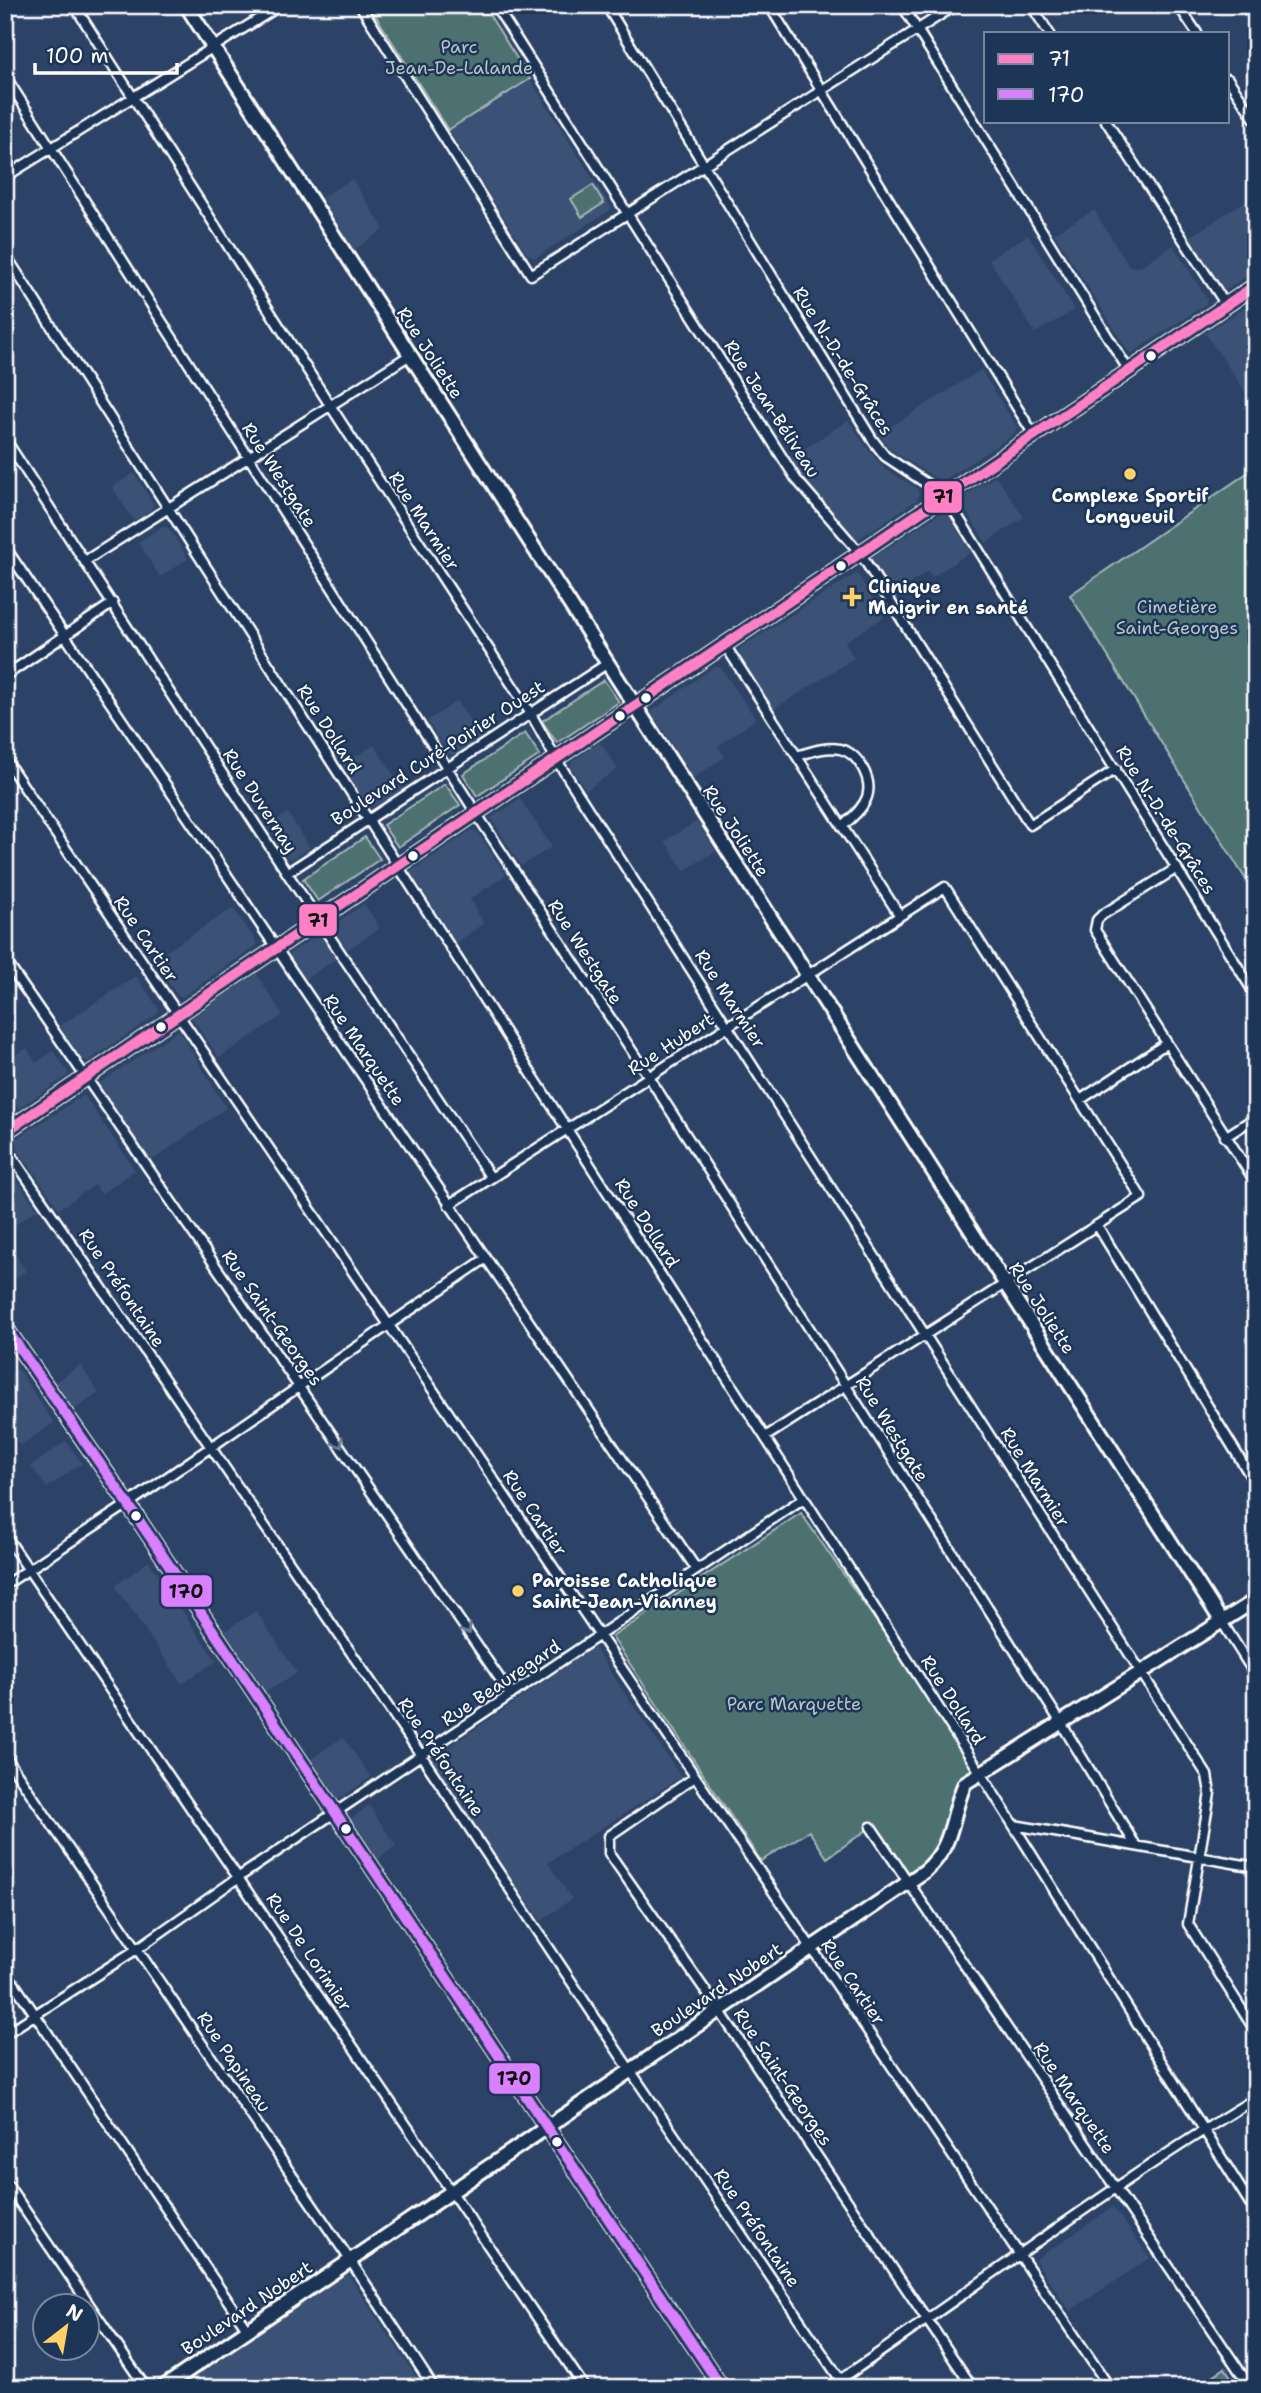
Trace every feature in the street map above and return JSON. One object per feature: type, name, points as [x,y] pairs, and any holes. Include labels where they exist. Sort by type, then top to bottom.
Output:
[{"type":"street","name":"Rue Marmier","points":[[74,5],[531,714],[556,759],[1207,1775],[1210,1784],[1188,1924],[1256,2032]]},
{"type":"street","name":"Rue Joliette","points":[[186,5],[1256,1676]]},
{"type":"street","points":[[5,177],[281,5]]},
{"type":"street","points":[[360,5],[531,275],[956,5]]},
{"type":"street","name":"Rue Jean-Béliveau","points":[[495,5],[796,479],[860,553],[1030,825],[1116,769]]},
{"type":"street","name":"Rue N.-D.-de-Grâces","points":[[606,5],[872,439],[885,456],[945,496],[1256,996]]},
{"type":"street","points":[[769,5],[1034,435]]},
{"type":"street","points":[[902,5],[1129,371]]},
{"type":"street","points":[[1031,5],[1048,32]]},
{"type":"street","points":[[1178,5],[1196,32]]},
{"type":"street","points":[[1245,5],[1256,22]]},
{"type":"street","name":"Rue Westgate","points":[[5,76],[475,813],[649,1077],[1061,1723],[1136,1846]]},
{"type":"street","points":[[1230,82],[1256,121]]},
{"type":"street","points":[[1107,122],[1226,305]]},
{"type":"street","name":"Rue Dollard","points":[[5,254],[981,1773],[1256,2213]]},
{"type":"street","points":[[5,1132],[1256,285]]},
{"type":"street","points":[[85,561],[410,355]]},
{"type":"street","name":"Rue Duvernay","points":[[5,439],[287,873],[491,1178]]},
{"type":"street","name":"Rue Marquette","points":[[5,547],[697,1570]]},
{"type":"street","points":[[5,676],[113,603]]},
{"type":"street","points":[[724,645],[900,916]]},
{"type":"street","name":"Boulevard Curé-Poirier Ouest","points":[[287,873],[608,663]]},
{"type":"street","points":[[797,756],[825,748],[839,749],[853,754],[862,767],[868,780],[868,794],[863,805],[842,827]]},
{"type":"street","name":"Rue Cartier","points":[[5,760],[1110,2388]]},
{"type":"street","points":[[1177,868],[1102,915],[1097,920],[1095,930],[1256,1183]]},
{"type":"street","name":"Rue Hubert","points":[[449,1205],[945,887],[1080,1100]]},
{"type":"street","name":"Rue Saint-Georges","points":[[5,960],[510,1695]]},
{"type":"street","points":[[765,1437],[1141,1197],[1080,1100],[1167,1043]]},
{"type":"street","points":[[1226,1137],[1256,1117]]},
{"type":"street","name":"Rue Préfontaine","points":[[5,1146],[421,1755],[846,2388]]},
{"type":"street","points":[[1097,1226],[1256,1485]]},
{"type":"street","points":[[5,1585],[485,1259]]},
{"type":"street","points":[[5,1326],[128,1504],[722,2388]]},
{"type":"street","name":"Rue Beauregard","points":[[5,2034],[137,1949],[239,1877],[804,1498]]},
{"type":"street","name":"Rue De Lorimier","points":[[5,1535],[585,2388]]},
{"type":"street","name":"Boulevard Nobert","points":[[162,2388],[908,1882],[941,1854],[965,1783],[1256,1601]]},
{"type":"street","name":"Rue Papineau","points":[[5,1756],[350,2260],[434,2388]]},
{"type":"street","name":"Rue Saint-Georges","points":[[695,1777],[609,1836],[609,1853],[719,2010],[973,2388]]},
{"type":"street","points":[[1014,1825],[1256,1867]]},
{"type":"street","name":"Rue Marquette","points":[[871,1827],[1251,2388]]},
{"type":"street","points":[[5,1970],[247,2329]]},
{"type":"street","points":[[828,2388],[1018,2253],[1203,2129],[1256,2098]]},
{"type":"street","points":[[5,2181],[146,2388]]},
{"type":"shaded area","points":[[530,79],[612,209],[535,258],[527,254],[448,130]]},
{"type":"shaded area","points":[[352,179],[384,229],[354,250],[322,197]]},
{"type":"shaded area","points":[[1256,194],[1256,270],[1226,290],[1220,287],[1188,238]]},
{"type":"shaded area","points":[[1094,210],[1129,266],[1139,267],[1173,245],[1207,299],[1206,304],[1132,353],[1128,351],[1054,233]]},
{"type":"shaded area","points":[[1028,235],[1075,310],[1035,333],[989,259]]},
{"type":"shaded area","points":[[1256,300],[1256,407],[1205,333]]},
{"type":"shaded area","points":[[981,370],[1017,427],[1014,434],[941,482],[891,450],[879,434]]},
{"type":"shaded area","points":[[848,420],[886,470],[917,488],[919,493],[917,500],[858,539],[853,539],[791,458]]},
{"type":"shaded area","points":[[134,473],[153,503],[153,508],[134,521],[112,487]]},
{"type":"shaded area","points":[[996,476],[1024,517],[986,543],[959,499]]},
{"type":"shaded area","points":[[943,511],[971,552],[932,577],[928,571],[893,595],[871,562],[872,558]]},
{"type":"shaded area","points":[[163,526],[169,528],[188,559],[160,577],[138,542]]},
{"type":"shaded area","points":[[857,573],[884,617],[845,642],[854,658],[773,710],[738,655],[740,648]]},
{"type":"shaded area","points":[[715,666],[721,668],[756,719],[718,746],[725,757],[693,778],[651,712]]},
{"type":"shaded area","points":[[457,701],[482,739],[454,755],[449,754],[427,721]]},
{"type":"shaded area","points":[[600,742],[618,769],[586,790],[570,766],[572,761]]},
{"type":"shaded area","points":[[374,745],[403,789],[373,807],[368,806],[342,765]]},
{"type":"shaded area","points":[[520,799],[552,847],[521,866],[491,818]]},
{"type":"shaded area","points":[[288,813],[310,848],[292,859],[288,858],[267,826]]},
{"type":"shaded area","points":[[697,821],[716,851],[684,871],[665,841]]},
{"type":"shaded area","points":[[472,830],[477,831],[506,875],[470,899],[484,923],[456,943],[410,872]]},
{"type":"shaded area","points":[[364,904],[380,928],[347,950],[332,926]]},
{"type":"shaded area","points":[[233,908],[256,941],[256,946],[182,997],[177,995],[153,960]]},
{"type":"shaded area","points":[[317,935],[323,938],[337,958],[304,980],[289,956]]},
{"type":"shaded area","points":[[256,973],[283,1015],[219,1058],[192,1018]]},
{"type":"shaded area","points":[[136,976],[159,1009],[156,1015],[88,1061],[81,1059],[60,1026]]},
{"type":"shaded area","points":[[179,1030],[226,1108],[150,1162],[98,1084]]},
{"type":"shaded area","points":[[27,1048],[36,1063],[53,1051],[68,1072],[67,1076],[19,1108],[5,1087],[5,1061]]},
{"type":"shaded area","points":[[84,1095],[135,1170],[101,1194],[95,1185],[59,1209],[12,1141]]},
{"type":"shaded area","points":[[5,1163],[37,1209],[5,1232]]},
{"type":"shaded area","points":[[5,1239],[26,1271],[5,1285]]},
{"type":"shaded area","points":[[80,1365],[99,1393],[72,1411],[54,1383]]},
{"type":"shaded area","points":[[18,1369],[54,1423],[20,1446],[5,1424],[5,1378]]},
{"type":"shaded area","points":[[66,1441],[82,1463],[47,1488],[31,1466]]},
{"type":"shaded area","points":[[149,1561],[216,1661],[182,1684],[115,1586]]},
{"type":"shaded area","points":[[256,1611],[297,1673],[263,1694],[223,1632]]},
{"type":"shaded area","points":[[594,1647],[681,1777],[548,1863],[572,1899],[541,1921],[429,1761]]},
{"type":"shaded area","points":[[343,1737],[371,1777],[336,1801],[308,1761]]},
{"type":"shaded area","points":[[369,1805],[396,1846],[377,1860],[349,1821]]},
{"type":"shaded area","points":[[1113,2207],[1150,2258],[1070,2311],[1035,2260]]},
{"type":"shaded area","points":[[347,2273],[417,2378],[402,2388],[173,2388]]},
{"type":"green space","name":"Parc Jean-De-Lalande","points":[[369,5],[483,5],[530,79],[448,130]]},
{"type":"green space","points":[[593,185],[604,203],[582,217],[571,199]]},
{"type":"green space","name":"Cimetière Saint-Georges","points":[[1256,467],[1256,896],[1070,595]]},
{"type":"green space","points":[[604,680],[619,702],[557,743],[542,721]]},
{"type":"green space","points":[[525,733],[540,755],[477,796],[463,774]]},
{"type":"green space","points":[[445,784],[460,805],[398,847],[383,825]]},
{"type":"green space","points":[[365,837],[380,859],[318,901],[303,879]]},
{"type":"green space","name":"Parc Marquette","points":[[801,1513],[981,1773],[961,1786],[937,1851],[919,1873],[907,1882],[871,1827],[827,1858],[809,1831],[761,1861],[612,1637]]},
{"type":"green space","points":[[1225,2368],[1238,2388],[1195,2388]]},
{"type":"transit line","name":"71","points":[[5,1132],[1256,285]]},
{"type":"transit line","name":"170","points":[[5,1327],[128,1504],[722,2388]]},
{"type":"place","name":"Complexe Sportif Longueuil","points":[[1130,474]]},
{"type":"place","name":"Clinique Maigrir en santé","points":[[852,597]]},
{"type":"place","name":"Paroisse Catholique Saint-Jean-Vianney","points":[[518,1591]]}]
